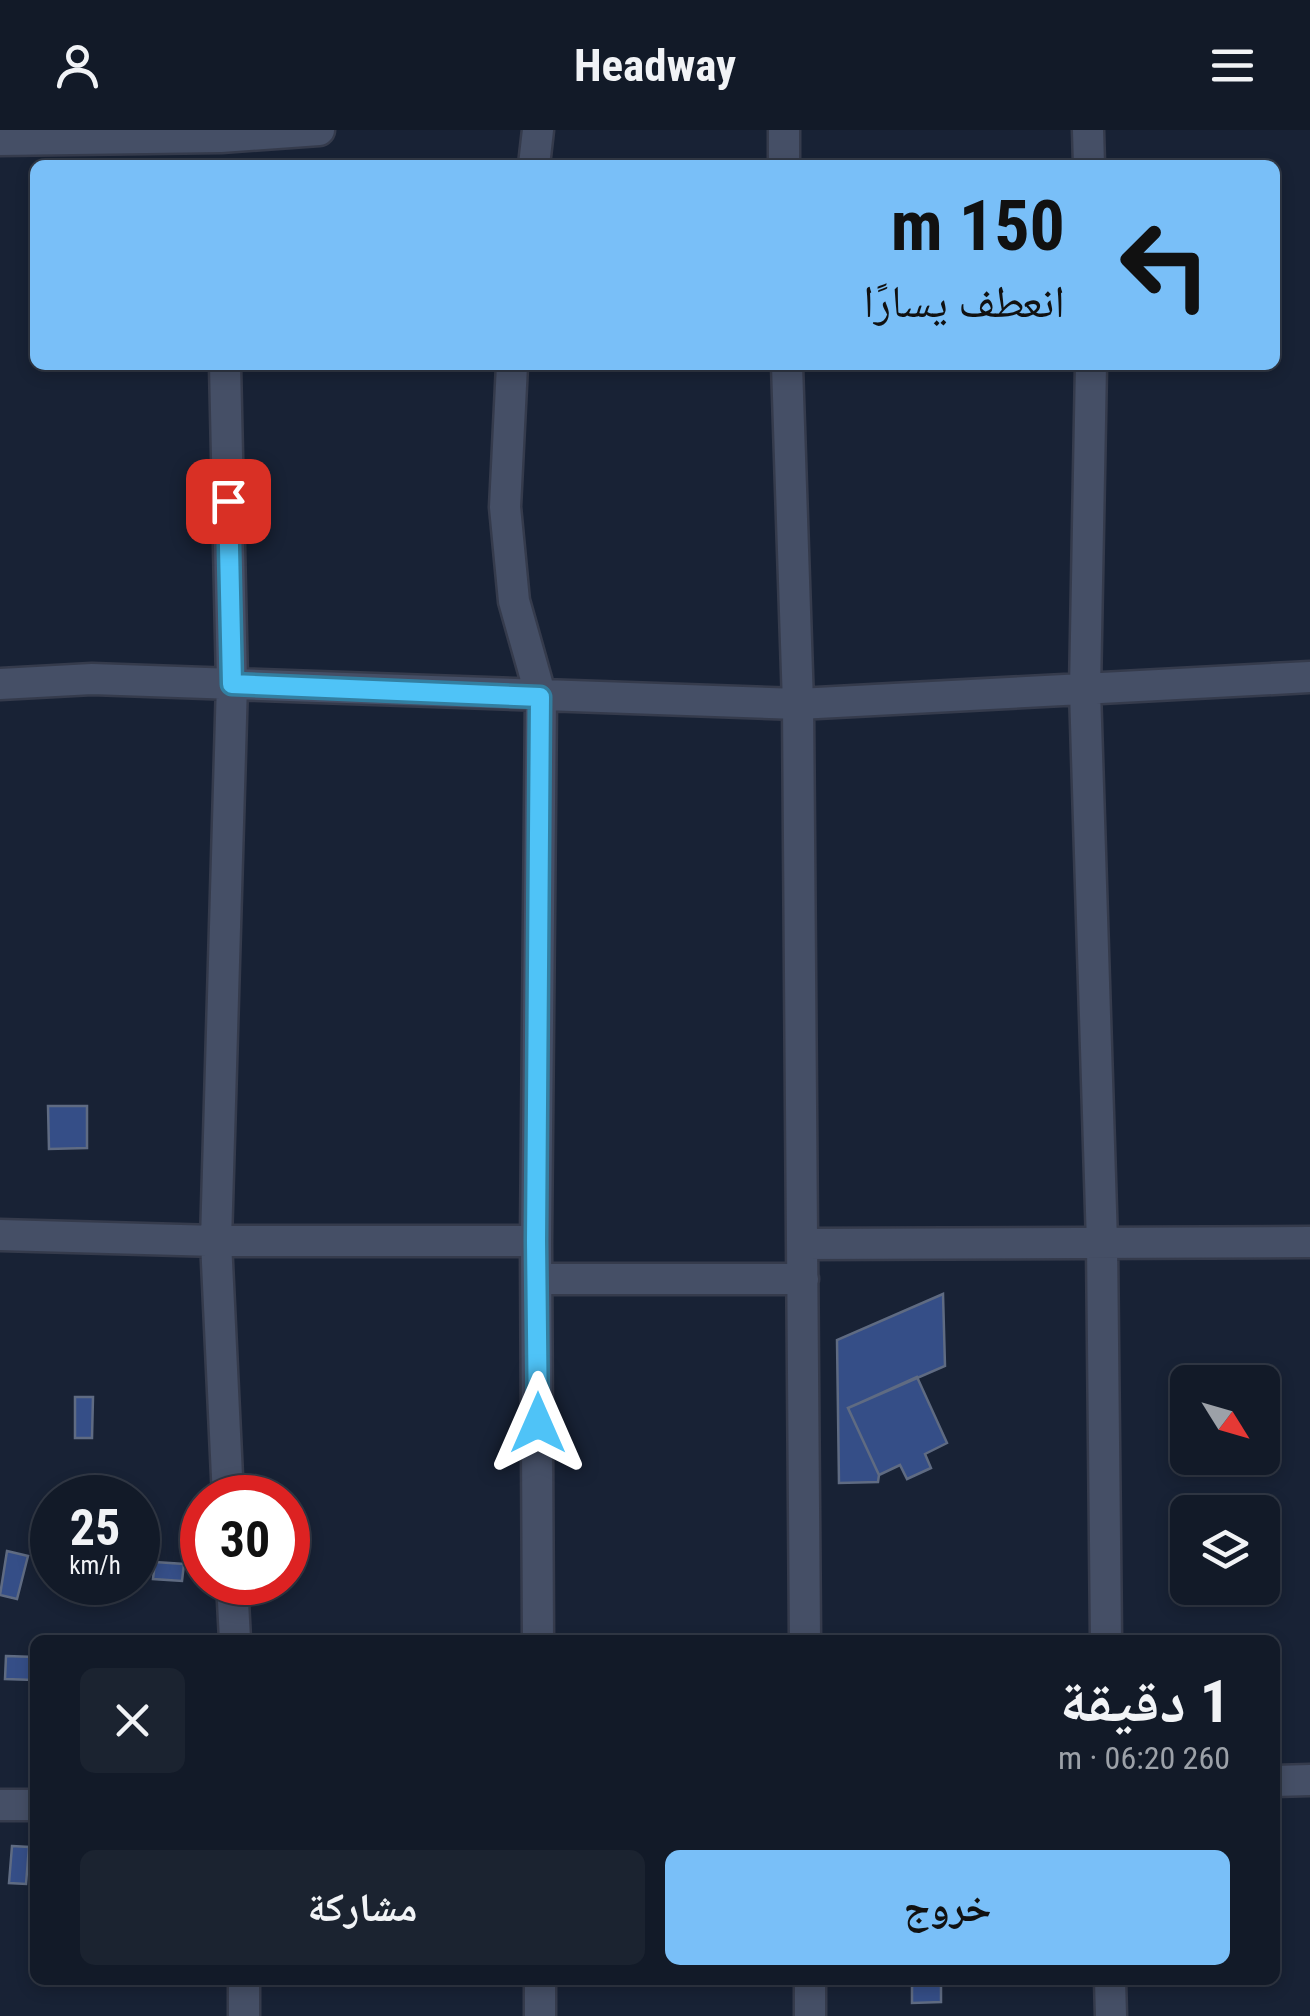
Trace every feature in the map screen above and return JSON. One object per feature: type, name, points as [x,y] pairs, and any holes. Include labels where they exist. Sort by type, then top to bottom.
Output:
[{"type":"street","points":[[0,140],[221,144],[319,130]]},
{"type":"street","points":[[535,160],[538,130]]},
{"type":"street","points":[[784,130],[784,160]]},
{"type":"street","points":[[1088,130],[1089,160]]},
{"type":"street","points":[[225,370],[232,684],[216,1242],[227,1475]]},
{"type":"street","points":[[512,370],[505,508],[514,600],[540,697],[538,1635]]},
{"type":"street","points":[[787,370],[798,704],[805,1635]]},
{"type":"street","points":[[1091,370],[1085,690],[1102,1242],[1106,1635]]},
{"type":"street","points":[[0,684],[92,679],[798,704],[1310,678]]},
{"type":"street","points":[[0,1235],[216,1242],[536,1241]]},
{"type":"street","points":[[803,1244],[1310,1242]]},
{"type":"street","points":[[538,1279],[803,1278]]},
{"type":"street","points":[[233,1605],[235,1635]]},
{"type":"street","points":[[1280,1780],[1310,1780]]},
{"type":"street","points":[[0,1804],[30,1804]]},
{"type":"street","points":[[244,1985],[244,2016]]},
{"type":"street","points":[[540,1985],[540,2016]]},
{"type":"street","points":[[810,1985],[810,2016]]},
{"type":"street","points":[[1110,1985],[1110,2016]]},
{"type":"building","points":[[48,1106],[87,1106],[87,1148],[49,1149]]},
{"type":"building","points":[[943,1294],[945,1366],[848,1408],[879,1475],[878,1482],[839,1483],[837,1340]]},
{"type":"building","points":[[917,1377],[947,1443],[925,1454],[931,1468],[907,1479],[900,1465],[879,1475],[848,1408]]},
{"type":"building","points":[[75,1397],[93,1397],[92,1438],[75,1438]]},
{"type":"building","points":[[7,1551],[28,1556],[17,1599],[0,1595]]},
{"type":"building","points":[[160,1562],[180,1564],[180,1581],[160,1579]]},
{"type":"building","points":[[6,1656],[30,1657],[30,1680],[5,1679]]},
{"type":"building","points":[[12,1846],[29,1847],[26,1884],[9,1883]]},
{"type":"building","points":[[912,1985],[941,1985],[941,2002],[912,2003]]},
{"type":"route","points":[[228,501],[232,684],[540,697],[538,1423]]}]
